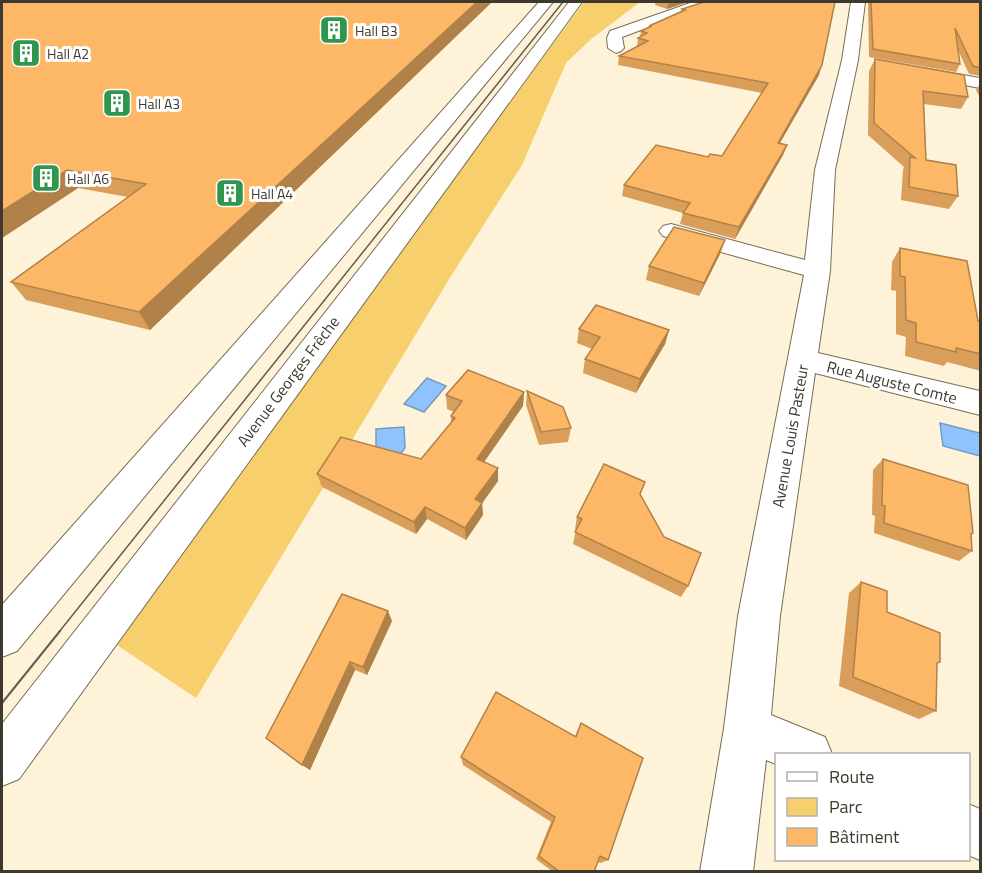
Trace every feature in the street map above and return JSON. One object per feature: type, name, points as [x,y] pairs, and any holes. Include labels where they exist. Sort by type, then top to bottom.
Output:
[{"type":"main road","points":[[2,636],[546,2]]},
{"type":"main road","name":"Avenue Georges Frêche","points":[[2,762],[575,2]]},
{"type":"main road","points":[[616,48],[615,34],[704,2]]},
{"type":"main road","name":"Avenue Louis Pasteur","points":[[726,872],[747,728],[759,616],[817,271],[825,170],[859,61],[858,2]]},
{"type":"main road","points":[[902,69],[981,83]]},
{"type":"main road","points":[[671,231],[817,271]]},
{"type":"main road","name":"Rue Auguste Comte","points":[[803,360],[981,403]]},
{"type":"main road","points":[[747,728],[806,753]]},
{"type":"green space","points":[[584,2],[640,2],[590,40],[566,63],[522,165],[451,276],[196,698],[111,641]]},
{"type":"water","points":[[427,378],[446,386],[424,412],[404,404]]},
{"type":"water","points":[[940,423],[980,433],[980,456],[943,446]]},
{"type":"water","points":[[404,427],[405,448],[387,471],[376,472],[376,429]]},
{"type":"building","points":[[2,2],[477,2],[139,312],[11,282],[146,184],[67,170],[2,211]]},
{"type":"building","points":[[704,2],[835,2],[822,65],[778,143],[787,145],[739,227],[683,213],[690,203],[624,185],[656,145],[708,157],[710,154],[722,156],[768,83],[619,56],[648,41],[638,38],[647,33],[641,31],[685,10],[682,9]]},
{"type":"building","points":[[871,2],[981,2],[981,68],[973,66],[955,28],[960,64],[873,49]]},
{"type":"building","points":[[875,59],[964,75],[968,97],[923,91],[926,160],[956,165],[958,196],[909,187],[910,157],[915,158],[874,123]]},
{"type":"building","points":[[674,227],[725,240],[704,283],[649,266]]},
{"type":"building","points":[[900,248],[967,261],[978,321],[981,321],[981,354],[956,348],[956,352],[916,342],[916,323],[906,320],[905,277],[900,276]]},
{"type":"building","points":[[596,305],[669,330],[640,379],[585,359],[600,337],[579,329]]},
{"type":"building","points":[[468,370],[524,392],[477,459],[498,468],[475,499],[482,503],[465,528],[425,507],[414,522],[317,474],[341,437],[421,459],[455,418],[451,416],[462,401],[446,395]]},
{"type":"building","points":[[527,391],[563,407],[571,428],[541,432]]},
{"type":"building","points":[[883,459],[968,485],[973,533],[971,534],[972,551],[884,523]]},
{"type":"building","points":[[604,464],[645,482],[640,494],[664,537],[701,553],[688,586],[575,532],[582,519],[577,517]]},
{"type":"building","points":[[861,582],[887,591],[887,612],[940,633],[936,711],[853,677]]},
{"type":"building","points":[[342,594],[388,611],[363,667],[350,662],[302,765],[266,738]]},
{"type":"building","points":[[496,692],[576,737],[581,723],[643,758],[608,860],[600,856],[594,872],[560,872],[539,856],[555,817],[461,757]]},
{"type":"tram line","points":[[59,632],[563,2]]},
{"type":"tram line","points":[[2,703],[60,631]]},
{"type":"place","name":"Hall B3","points":[[334,30]]},
{"type":"place","name":"Hall A2","points":[[26,53]]},
{"type":"place","name":"Hall A3","points":[[117,103]]},
{"type":"place","name":"Hall A6","points":[[46,178]]},
{"type":"place","name":"Hall A4","points":[[230,193]]}]
